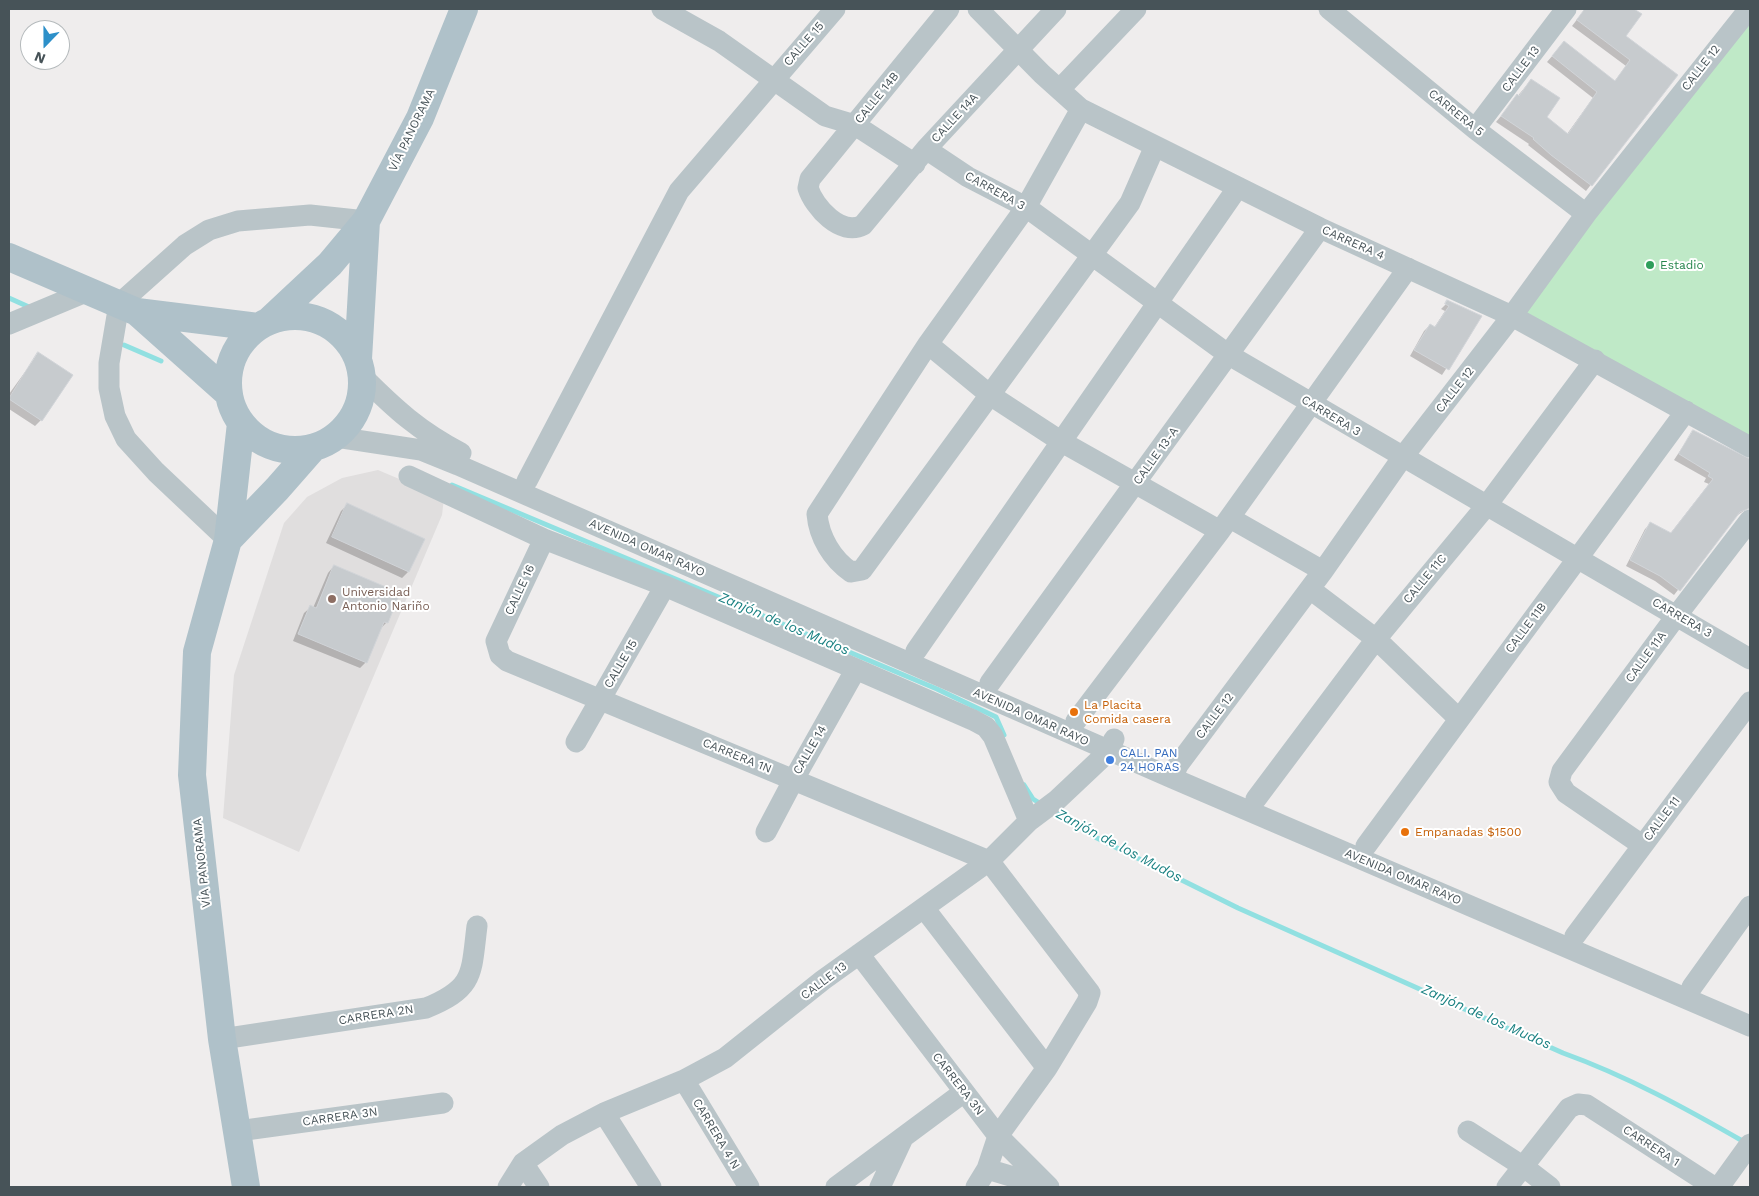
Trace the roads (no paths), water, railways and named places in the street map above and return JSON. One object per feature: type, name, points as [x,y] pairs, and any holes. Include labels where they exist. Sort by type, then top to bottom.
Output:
[{"type":"main road","name":"VÍA PANORAMA","points":[[264,324],[330,264],[366,221],[420,118],[464,9]]},
{"type":"main road","name":"VÍA PANORAMA","points":[[360,368],[366,221]]},
{"type":"main road","points":[[9,257],[128,308],[264,324]]},
{"type":"main road","points":[[128,308],[228,394]]},
{"type":"main road","points":[[290,316],[312,318],[331,327],[347,341],[360,368],[359,404],[346,427],[324,442],[293,450],[273,446],[255,437],[241,423],[233,409],[228,394],[228,381],[233,356],[248,335],[264,324],[290,316]]},
{"type":"main road","name":"VÍA PANORAMA","points":[[241,423],[228,540],[197,652],[192,774],[222,1039],[246,1187]]},
{"type":"main road","name":"VÍA PANORAMA","points":[[228,540],[324,442]]},
{"type":"street","name":"CARRERA 3","points":[[662,9],[719,41],[826,116],[855,125],[968,177],[1026,207],[1090,256],[1229,355],[1402,458],[1487,505],[1750,659]]},
{"type":"street","name":"CALLE 15","points":[[526,481],[679,191],[835,9]]},
{"type":"street","name":"CALLE 14B","points":[[856,229],[848,228],[830,218],[819,208],[808,188],[810,179],[949,9]]},
{"type":"street","name":"CARRERA 4","points":[[978,9],[1042,74],[1081,109],[1320,228],[1512,316],[1595,360],[1750,448]]},
{"type":"street","name":"CALLE 14A","points":[[856,229],[863,225],[921,157],[1056,9]]},
{"type":"street","points":[[1060,89],[1121,27],[1136,9]]},
{"type":"street","name":"CARRERA 5","points":[[1329,9],[1475,129],[1586,214]]},
{"type":"street","name":"CALLE 13","points":[[1475,129],[1566,9]]},
{"type":"street","name":"CALLE 12","points":[[1175,772],[1310,589],[1402,458],[1512,316],[1586,214],[1749,9]]},
{"type":"street","points":[[1081,109],[1026,207],[928,344],[817,514],[822,539],[842,566],[851,572],[862,570],[1130,203],[1155,146]]},
{"type":"street","points":[[916,651],[1238,187]]},
{"type":"street","points":[[228,540],[126,440],[114,416],[109,388],[109,364],[128,308],[185,245],[209,230],[238,222],[310,215],[366,221]]},
{"type":"street","name":"CALLE 13-A","points":[[990,683],[1320,228]]},
{"type":"street","points":[[1076,721],[1225,524],[1408,268]]},
{"type":"street","points":[[9,324],[88,291]]},
{"type":"street","points":[[928,344],[990,395],[1062,442],[1136,484],[1323,571]]},
{"type":"street","name":"CALLE 11C","points":[[1256,799],[1376,638],[1487,505],[1595,360]]},
{"type":"street","name":"AVENIDA OMAR RAYO","points":[[360,368],[395,409],[430,436],[462,454],[1076,721],[1112,744]]},
{"type":"street","name":"CALLE 11B","points":[[1366,846],[1686,411]]},
{"type":"street","name":"AVENIDA OMAR RAYO","points":[[324,442],[422,450],[1112,744],[1750,1026]]},
{"type":"street","points":[[408,476],[544,539],[665,586],[986,728],[1042,810]]},
{"type":"street","name":"CALLE 11A","points":[[1642,845],[1566,793],[1559,782],[1562,771],[1676,615],[1750,520]]},
{"type":"street","name":"CALLE 16","points":[[496,641],[544,539]]},
{"type":"street","name":"CALLE 15","points":[[576,742],[665,586]]},
{"type":"street","points":[[1310,589],[1376,638],[1459,719]]},
{"type":"street","name":"CARRERA 1N","points":[[496,641],[500,655],[507,661],[989,861]]},
{"type":"street","name":"CALLE 14","points":[[766,832],[856,669]]},
{"type":"street","name":"CALLE 11","points":[[1576,936],[1750,702]]},
{"type":"street","name":"CALLE 13","points":[[508,1187],[524,1163],[562,1135],[604,1113],[684,1080],[725,1058],[823,980],[989,861],[1112,744]]},
{"type":"street","name":"AVENIDA OMAR RAYO","points":[[1175,772],[1256,799],[1750,1012]]},
{"type":"street","points":[[976,1187],[987,1168],[998,1136],[1047,1068],[1088,1002],[1090,993],[989,861]]},
{"type":"street","points":[[1692,987],[1750,906]]},
{"type":"street","points":[[924,908],[1047,1068]]},
{"type":"street","name":"CARRERA 2N","points":[[222,1039],[426,1008],[456,994],[472,968],[477,926]]},
{"type":"street","name":"CARRERA 3N","points":[[859,954],[998,1136]]},
{"type":"street","name":"CARRERA 4 N","points":[[684,1080],[749,1187]]},
{"type":"street","points":[[836,1187],[964,1092]]},
{"type":"street","name":"CARRERA 3N","points":[[238,1132],[443,1103]]},
{"type":"street","name":"CARRERA 1","points":[[1524,1167],[1569,1108],[1578,1104],[1587,1105],[1714,1187]]},
{"type":"street","points":[[604,1113],[651,1187]]},
{"type":"street","points":[[1468,1131],[1524,1167],[1550,1187]]},
{"type":"street","points":[[998,1136],[1048,1187]]},
{"type":"street","points":[[880,1187],[904,1137]]},
{"type":"street","points":[[1719,1187],[1748,1147]]},
{"type":"street","points":[[524,1163],[539,1187]]},
{"type":"street","points":[[1507,1187],[1524,1167]]},
{"type":"street","points":[[987,1168],[1048,1187]]},
{"type":"waterway","name":"Zanjón de los Mudos","points":[[9,298],[29,307]]},
{"type":"waterway","name":"Zanjón de los Mudos","points":[[124,345],[161,361]]},
{"type":"waterway","name":"Zanjón de los Mudos","points":[[452,485],[937,689],[996,717],[1004,735]]},
{"type":"waterway","name":"Zanjón de los Mudos","points":[[1024,785],[1033,799],[1041,804]]},
{"type":"waterway","name":"Zanjón de los Mudos","points":[[1053,811],[1097,838],[1238,908],[1563,1053],[1610,1072],[1679,1106],[1746,1143]]},
{"type":"place","name":"Estadio","points":[[1650,265]]},
{"type":"place","name":"Universidad Antonio Nariño","points":[[332,599]]},
{"type":"place","name":"La Placita Comida casera","points":[[1074,712]]},
{"type":"place","name":"CALI. PAN 24 HORAS","points":[[1110,760]]},
{"type":"place","name":"Empanadas $1500","points":[[1405,832]]}]
